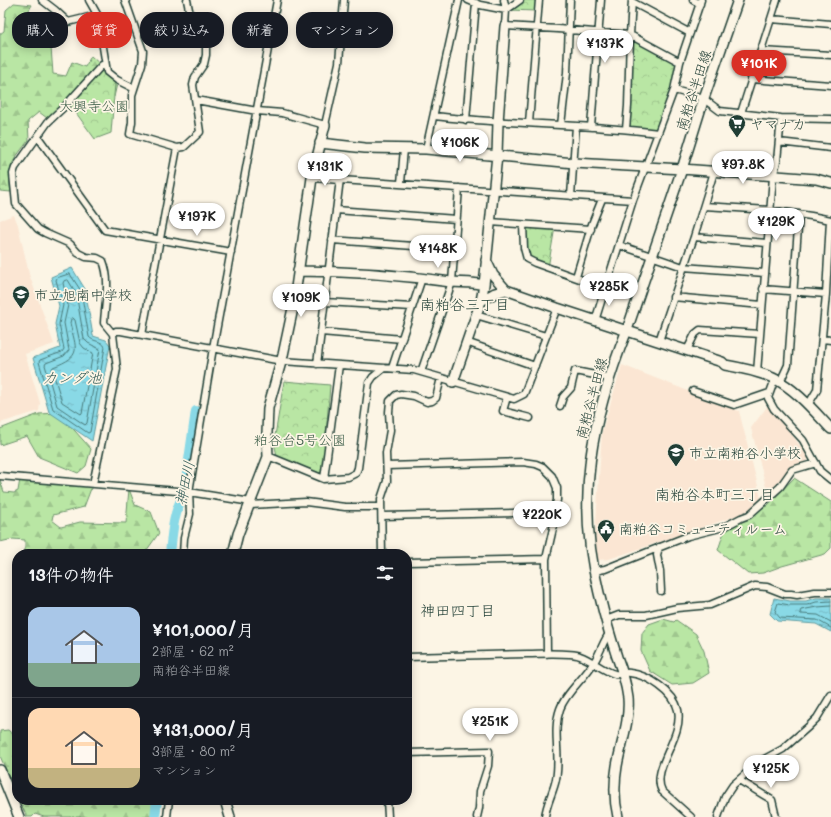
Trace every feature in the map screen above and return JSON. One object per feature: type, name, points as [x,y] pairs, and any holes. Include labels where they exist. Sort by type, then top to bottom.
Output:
[{"type":"street","points":[[42,0],[68,22],[76,20]]},
{"type":"street","points":[[89,0],[95,12]]},
{"type":"street","points":[[125,0],[143,51],[142,64],[134,88],[130,134],[177,148],[184,147],[200,132],[193,85],[195,77],[204,64],[207,47],[205,36],[202,31],[196,31],[193,28],[187,0]]},
{"type":"street","points":[[183,549],[184,538],[190,514],[189,492],[213,348],[277,0]]},
{"type":"street","points":[[234,549],[238,534],[268,457],[268,408],[282,361],[298,271],[312,178],[338,63],[344,0]]},
{"type":"street","points":[[426,149],[459,0]]},
{"type":"street","points":[[468,0],[480,5],[506,10],[520,0]]},
{"type":"street","points":[[453,382],[481,301],[484,285],[497,156],[498,122],[506,26],[506,10],[504,0]]},
{"type":"street","points":[[529,123],[539,0]]},
{"type":"street","points":[[561,125],[567,73],[570,0]]},
{"type":"street","points":[[591,127],[601,0]]},
{"type":"street","points":[[595,321],[633,200],[674,90],[680,62],[700,2],[693,0]]},
{"type":"street","name":"南粕谷半田線","points":[[618,817],[615,799],[615,778],[625,730],[628,697],[623,673],[606,620],[589,548],[587,524],[588,474],[596,425],[610,378],[738,0]]},
{"type":"street","points":[[740,113],[777,0]]},
{"type":"street","points":[[626,129],[632,1],[690,33]]},
{"type":"street","points":[[466,120],[476,3]]},
{"type":"street","points":[[771,19],[831,24]]},
{"type":"street","points":[[506,26],[630,35],[680,62]]},
{"type":"street","points":[[102,48],[107,72],[124,85],[134,88]]},
{"type":"street","points":[[761,51],[831,55]]},
{"type":"street","points":[[93,484],[117,369],[113,334],[104,322],[108,276],[103,261],[97,258],[86,257],[78,253],[70,244],[38,229],[16,204],[13,174],[15,168],[53,116],[66,105],[102,65],[105,65]]},
{"type":"street","points":[[751,78],[831,85]]},
{"type":"street","points":[[674,90],[704,98],[720,111],[781,118],[831,119]]},
{"type":"street","points":[[196,100],[256,111],[282,113],[325,125]]},
{"type":"street","points":[[434,116],[466,120],[626,129],[658,133]]},
{"type":"street","points":[[757,372],[773,177],[777,161],[781,118]]},
{"type":"street","points":[[572,196],[576,126]]},
{"type":"street","points":[[38,137],[105,230],[231,252]]},
{"type":"street","points":[[779,142],[831,148]]},
{"type":"street","points":[[320,143],[366,148],[426,149],[574,163],[816,179],[831,183]]},
{"type":"street","points":[[142,335],[177,148]]},
{"type":"street","points":[[401,183],[404,149]]},
{"type":"street","points":[[659,341],[714,172]]},
{"type":"street","points":[[312,178],[633,200]]},
{"type":"street","points":[[317,364],[340,179]]},
{"type":"street","points":[[421,372],[452,282],[458,188]]},
{"type":"street","points":[[576,277],[602,199]]},
{"type":"street","points":[[704,206],[770,210],[831,220],[817,390],[808,405]]},
{"type":"street","points":[[336,210],[456,218]]},
{"type":"street","points":[[799,214],[788,365],[769,393],[768,398],[774,409],[803,440],[820,471],[831,480]]},
{"type":"street","points":[[490,222],[591,229]]},
{"type":"street","points":[[523,225],[524,248],[527,259],[605,288]]},
{"type":"street","points":[[694,237],[767,242]]},
{"type":"street","points":[[332,240],[454,249]]},
{"type":"street","points":[[619,244],[683,267],[765,273]]},
{"type":"street","points":[[486,260],[493,275],[506,290],[595,321],[687,350],[722,362],[726,365],[757,372],[777,381],[808,405],[831,429]]},
{"type":"street","points":[[298,271],[328,271],[422,278],[484,285]]},
{"type":"street","points":[[392,368],[422,278]]},
{"type":"street","points":[[764,289],[826,294]]},
{"type":"street","points":[[481,301],[495,293],[506,290]]},
{"type":"street","points":[[674,297],[762,305]]},
{"type":"street","points":[[325,302],[412,308]]},
{"type":"street","points":[[113,334],[116,331],[121,331],[282,361],[414,370],[514,399],[524,394],[557,308]]},
{"type":"street","points":[[476,315],[546,336]]},
{"type":"street","points":[[687,350],[695,334],[700,330],[760,334]]},
{"type":"street","points":[[321,332],[402,339]]},
{"type":"street","points":[[822,339],[831,340]]},
{"type":"street","points":[[466,342],[535,366]]},
{"type":"street","points":[[324,479],[339,365]]},
{"type":"street","points":[[268,457],[324,479],[348,477],[356,473],[360,461],[370,383],[373,377],[384,368]]},
{"type":"street","points":[[560,406],[563,397],[571,388],[575,371],[610,378]]},
{"type":"street","points":[[382,549],[381,499],[387,481],[386,453],[390,430],[390,401],[396,395],[401,394],[414,396],[427,402],[432,401],[436,398],[441,378]]},
{"type":"street","points":[[693,391],[734,405],[769,393]]},
{"type":"street","points":[[507,397],[503,411],[530,418]]},
{"type":"street","points":[[387,466],[523,462],[536,464],[546,470],[554,480],[557,493],[554,524],[546,559],[547,654]]},
{"type":"street","points":[[594,571],[605,569],[693,534],[724,527],[749,515],[780,487],[792,470],[816,463]]},
{"type":"street","points":[[0,476],[189,492],[250,503],[306,502],[344,507],[381,507]]},
{"type":"street","points":[[382,516],[554,512]]},
{"type":"street","points":[[659,547],[657,555],[660,571],[661,591]]},
{"type":"street","points":[[412,562],[546,559]]},
{"type":"street","points":[[606,620],[619,615],[646,615],[677,608],[710,605],[755,586],[767,587],[785,594],[797,595],[815,592],[831,592]]},
{"type":"street","points":[[545,817],[557,777],[557,728],[560,708],[566,697],[582,680],[594,664],[602,650],[607,635],[610,633]]},
{"type":"street","points":[[412,657],[547,654],[579,655],[616,674],[630,673],[649,678],[667,693],[676,706],[678,712],[677,729],[658,782],[662,791],[691,817]]},
{"type":"street","points":[[718,817],[733,784],[759,762],[783,749],[808,728],[817,718],[831,695]]},
{"type":"street","points":[[412,753],[489,751],[488,766],[480,791],[479,808],[476,817]]},
{"type":"street","points":[[0,770],[12,800]]},
{"type":"street","points":[[739,780],[772,800],[776,817]]},
{"type":"street","points":[[14,805],[19,817]]},
{"type":"street","points":[[167,817],[168,805]]},
{"type":"street","points":[[226,805],[230,817]]},
{"type":"street","points":[[387,805],[388,817]]},
{"type":"shaded area","name":"市立旭南中学校","points":[[14,215],[18,225],[29,274],[54,344],[25,354],[40,403],[39,411],[0,423],[0,220]]},
{"type":"shaded area","name":"市立南粕谷小学校","points":[[622,365],[739,411],[762,502],[739,515],[609,559],[598,560],[595,538],[602,432]]},
{"type":"shaded area","points":[[769,404],[809,458],[780,485],[767,491],[751,428]]},
{"type":"green space","points":[[522,0],[536,0],[535,11],[509,10]]},
{"type":"green space","points":[[14,3],[32,5],[28,12],[12,12],[12,48],[51,48],[53,74],[66,76],[72,62],[85,67],[91,56],[102,66],[117,84],[114,97],[89,77],[47,118],[39,112],[28,121],[29,140],[12,163],[10,176],[11,192],[0,191],[0,34],[4,31],[6,10]]},
{"type":"green space","points":[[630,35],[680,62],[658,133],[626,129]]},
{"type":"green space","name":"大興寺公園","points":[[102,68],[115,83],[111,133],[95,139],[71,106],[77,96]]},
{"type":"green space","points":[[523,225],[555,227],[548,268],[527,259]]},
{"type":"green space","name":"粕谷台5号公園","points":[[284,381],[330,385],[323,472],[320,476],[277,456],[274,442]]},
{"type":"green space","points":[[59,413],[91,449],[86,466],[78,473],[39,457],[27,436],[0,445],[0,429],[39,414]]},
{"type":"green space","points":[[794,478],[831,502],[831,548],[825,554],[763,573],[748,574],[718,550],[724,532],[739,517],[767,506]]},
{"type":"green space","points":[[20,479],[92,486],[84,507],[53,515],[52,520],[61,527],[80,522],[126,523],[129,489],[135,505],[151,512],[159,533],[148,549],[25,549],[25,540],[13,539],[0,542],[0,480],[4,492],[14,493],[18,491]]},
{"type":"green space","points":[[663,619],[674,622],[676,620],[696,634],[704,651],[709,673],[693,683],[672,685],[650,671],[641,651],[642,633],[649,624]]},
{"type":"green space","points":[[8,730],[12,734],[12,784],[0,756],[0,731]]},
{"type":"green space","points":[[21,805],[154,805],[153,817],[44,817],[35,814],[32,817],[27,817]]},
{"type":"water","name":"カンダ池","points":[[72,268],[85,289],[93,336],[106,340],[110,345],[92,441],[49,412],[33,358],[60,348],[55,324],[59,306],[51,277]]},
{"type":"water","points":[[774,598],[790,601],[806,601],[816,598],[831,598],[831,632],[816,624],[777,621],[770,614]]},
{"type":"waterway","name":"神田川","points":[[170,549],[175,516],[184,495],[196,411]]},
{"type":"waterway","name":"神田川","points":[[155,817],[156,805]]},
{"type":"place","name":"ヤマナカ","points":[[737,138]]},
{"type":"place","name":"市立旭南中学校","points":[[21,309]]},
{"type":"place","name":"市立南粕谷小学校","points":[[676,467]]},
{"type":"place","name":"南粕谷コミュニティルーム","points":[[606,543]]},
{"type":"district","name":"南粕谷三丁目","points":[[465,304]]},
{"type":"district","name":"南粕谷本町三丁目","points":[[715,494]]},
{"type":"district","name":"神田四丁目","points":[[458,610]]}]
